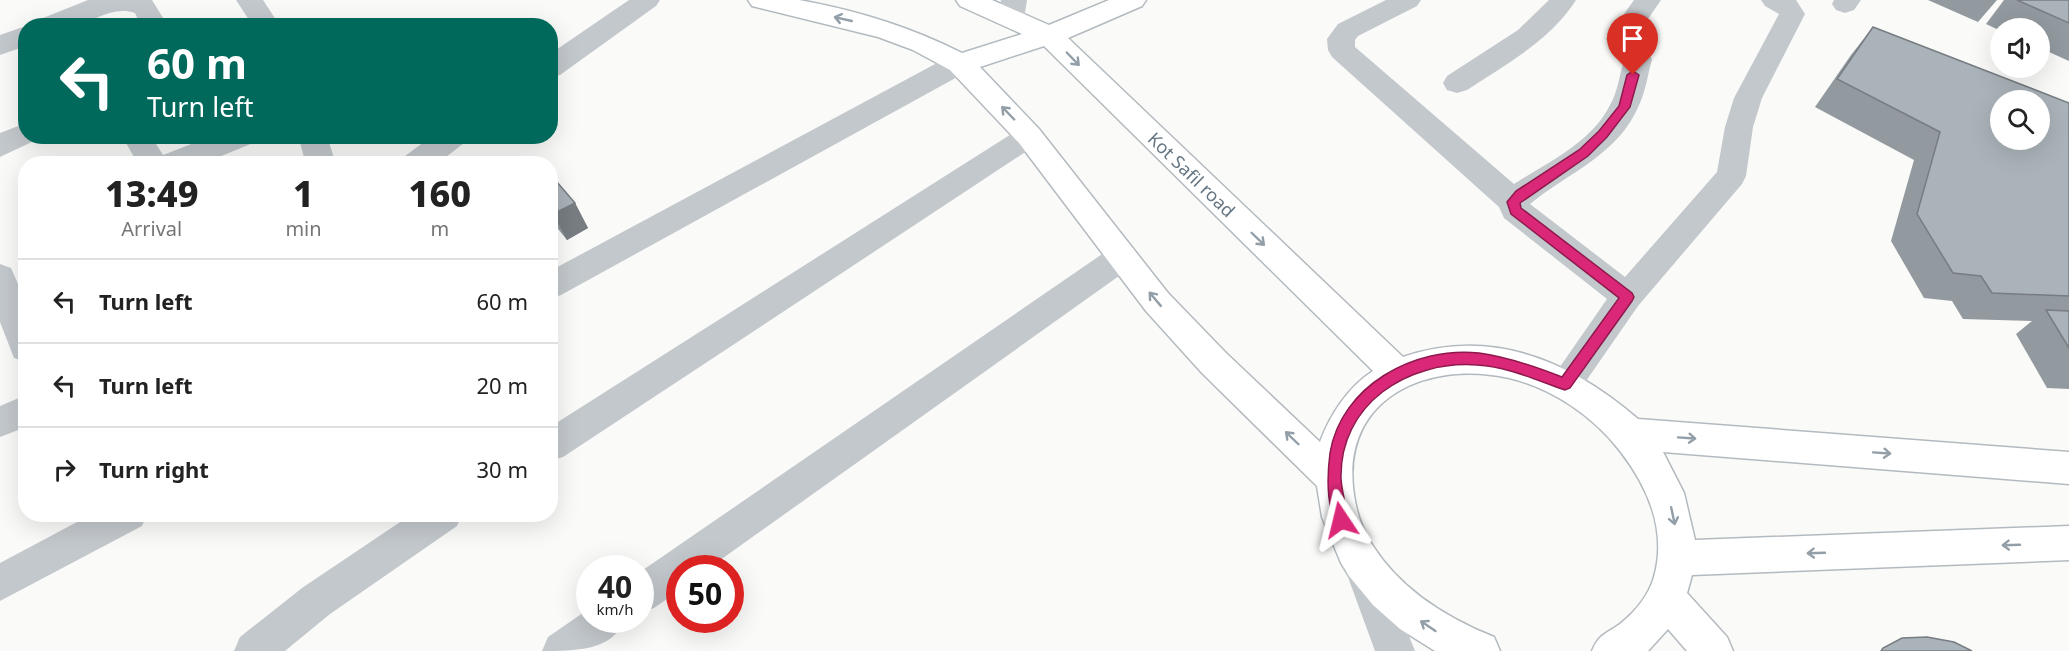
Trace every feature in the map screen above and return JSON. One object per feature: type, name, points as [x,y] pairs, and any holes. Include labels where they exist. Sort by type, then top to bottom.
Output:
[{"type":"main road","points":[[762,0],[885,30],[923,44],[960,63],[1029,136],[1157,302],[1206,354],[1334,479]]},
{"type":"main road","name":"Kot Safil road","points":[[969,0],[1012,10],[1049,34],[1102,89],[1397,374]]},
{"type":"main road","points":[[960,63],[1049,34],[1133,0]]},
{"type":"main road","points":[[1480,651],[1449,640],[1398,605],[1361,562],[1341,520],[1334,479],[1340,435],[1363,399],[1397,374],[1435,361],[1477,359],[1521,367],[1565,384],[1599,406],[1629,434],[1657,472],[1674,515],[1678,558],[1667,598],[1646,629],[1613,651]]},
{"type":"main road","points":[[1629,434],[2069,468]]},
{"type":"main road","points":[[1678,558],[2069,543]]},
{"type":"main road","points":[[1667,598],[1713,651]]},
{"type":"street","points":[[66,18],[88,8],[128,0],[145,7],[151,18]]},
{"type":"street","points":[[249,0],[261,18]]},
{"type":"street","points":[[558,62],[647,0]]},
{"type":"street","points":[[1408,0],[1348,30],[1341,39],[1342,50],[1514,202],[1515,210],[1627,297]]},
{"type":"street","points":[[1457,83],[1534,31],[1550,18],[1563,0]]},
{"type":"street","points":[[1514,202],[1520,195],[1584,153],[1617,119],[1624,107],[1638,60],[1620,39],[1648,0]]},
{"type":"street","points":[[1565,384],[1627,297],[1731,176],[1739,127],[1748,98],[1792,14],[1786,5],[1774,0]]},
{"type":"street","points":[[0,46],[18,38]]},
{"type":"street","points":[[558,282],[960,63]]},
{"type":"street","points":[[558,441],[1029,136]]},
{"type":"street","points":[[0,146],[18,137]]},
{"type":"street","points":[[192,156],[222,144]]},
{"type":"street","points":[[427,156],[443,144]]},
{"type":"street","points":[[654,586],[1122,256]]},
{"type":"street","points":[[0,277],[18,326]]},
{"type":"street","points":[[0,422],[18,414]]},
{"type":"street","points":[[254,651],[316,601],[432,522]]},
{"type":"street","points":[[0,583],[93,523]]},
{"type":"street","points":[[1361,562],[1395,651]]},
{"type":"street","points":[[562,651],[588,633]]},
{"type":"building","points":[[2017,0],[2069,0],[2069,23]]},
{"type":"building","points":[[1873,27],[1990,72],[1990,78],[2005,78],[2035,90],[1990,90],[1990,150],[2050,150],[2050,96],[2069,103],[2069,296],[1992,293],[1981,276],[1953,273],[1917,214],[1940,132],[1837,79]]},
{"type":"building","points":[[558,183],[575,203],[558,212]]},
{"type":"building","points":[[2046,310],[2069,311],[2069,348]]},
{"type":"building","points":[[1927,637],[1954,642],[1972,651],[1881,651],[1902,638]]},
{"type":"route","points":[[1341,520],[1334,479],[1340,435],[1363,399],[1397,374],[1435,361],[1477,359],[1521,367],[1565,384],[1627,297],[1515,210],[1514,202],[1520,195],[1584,153],[1603,134],[1617,119],[1624,107],[1633,75]]}]
